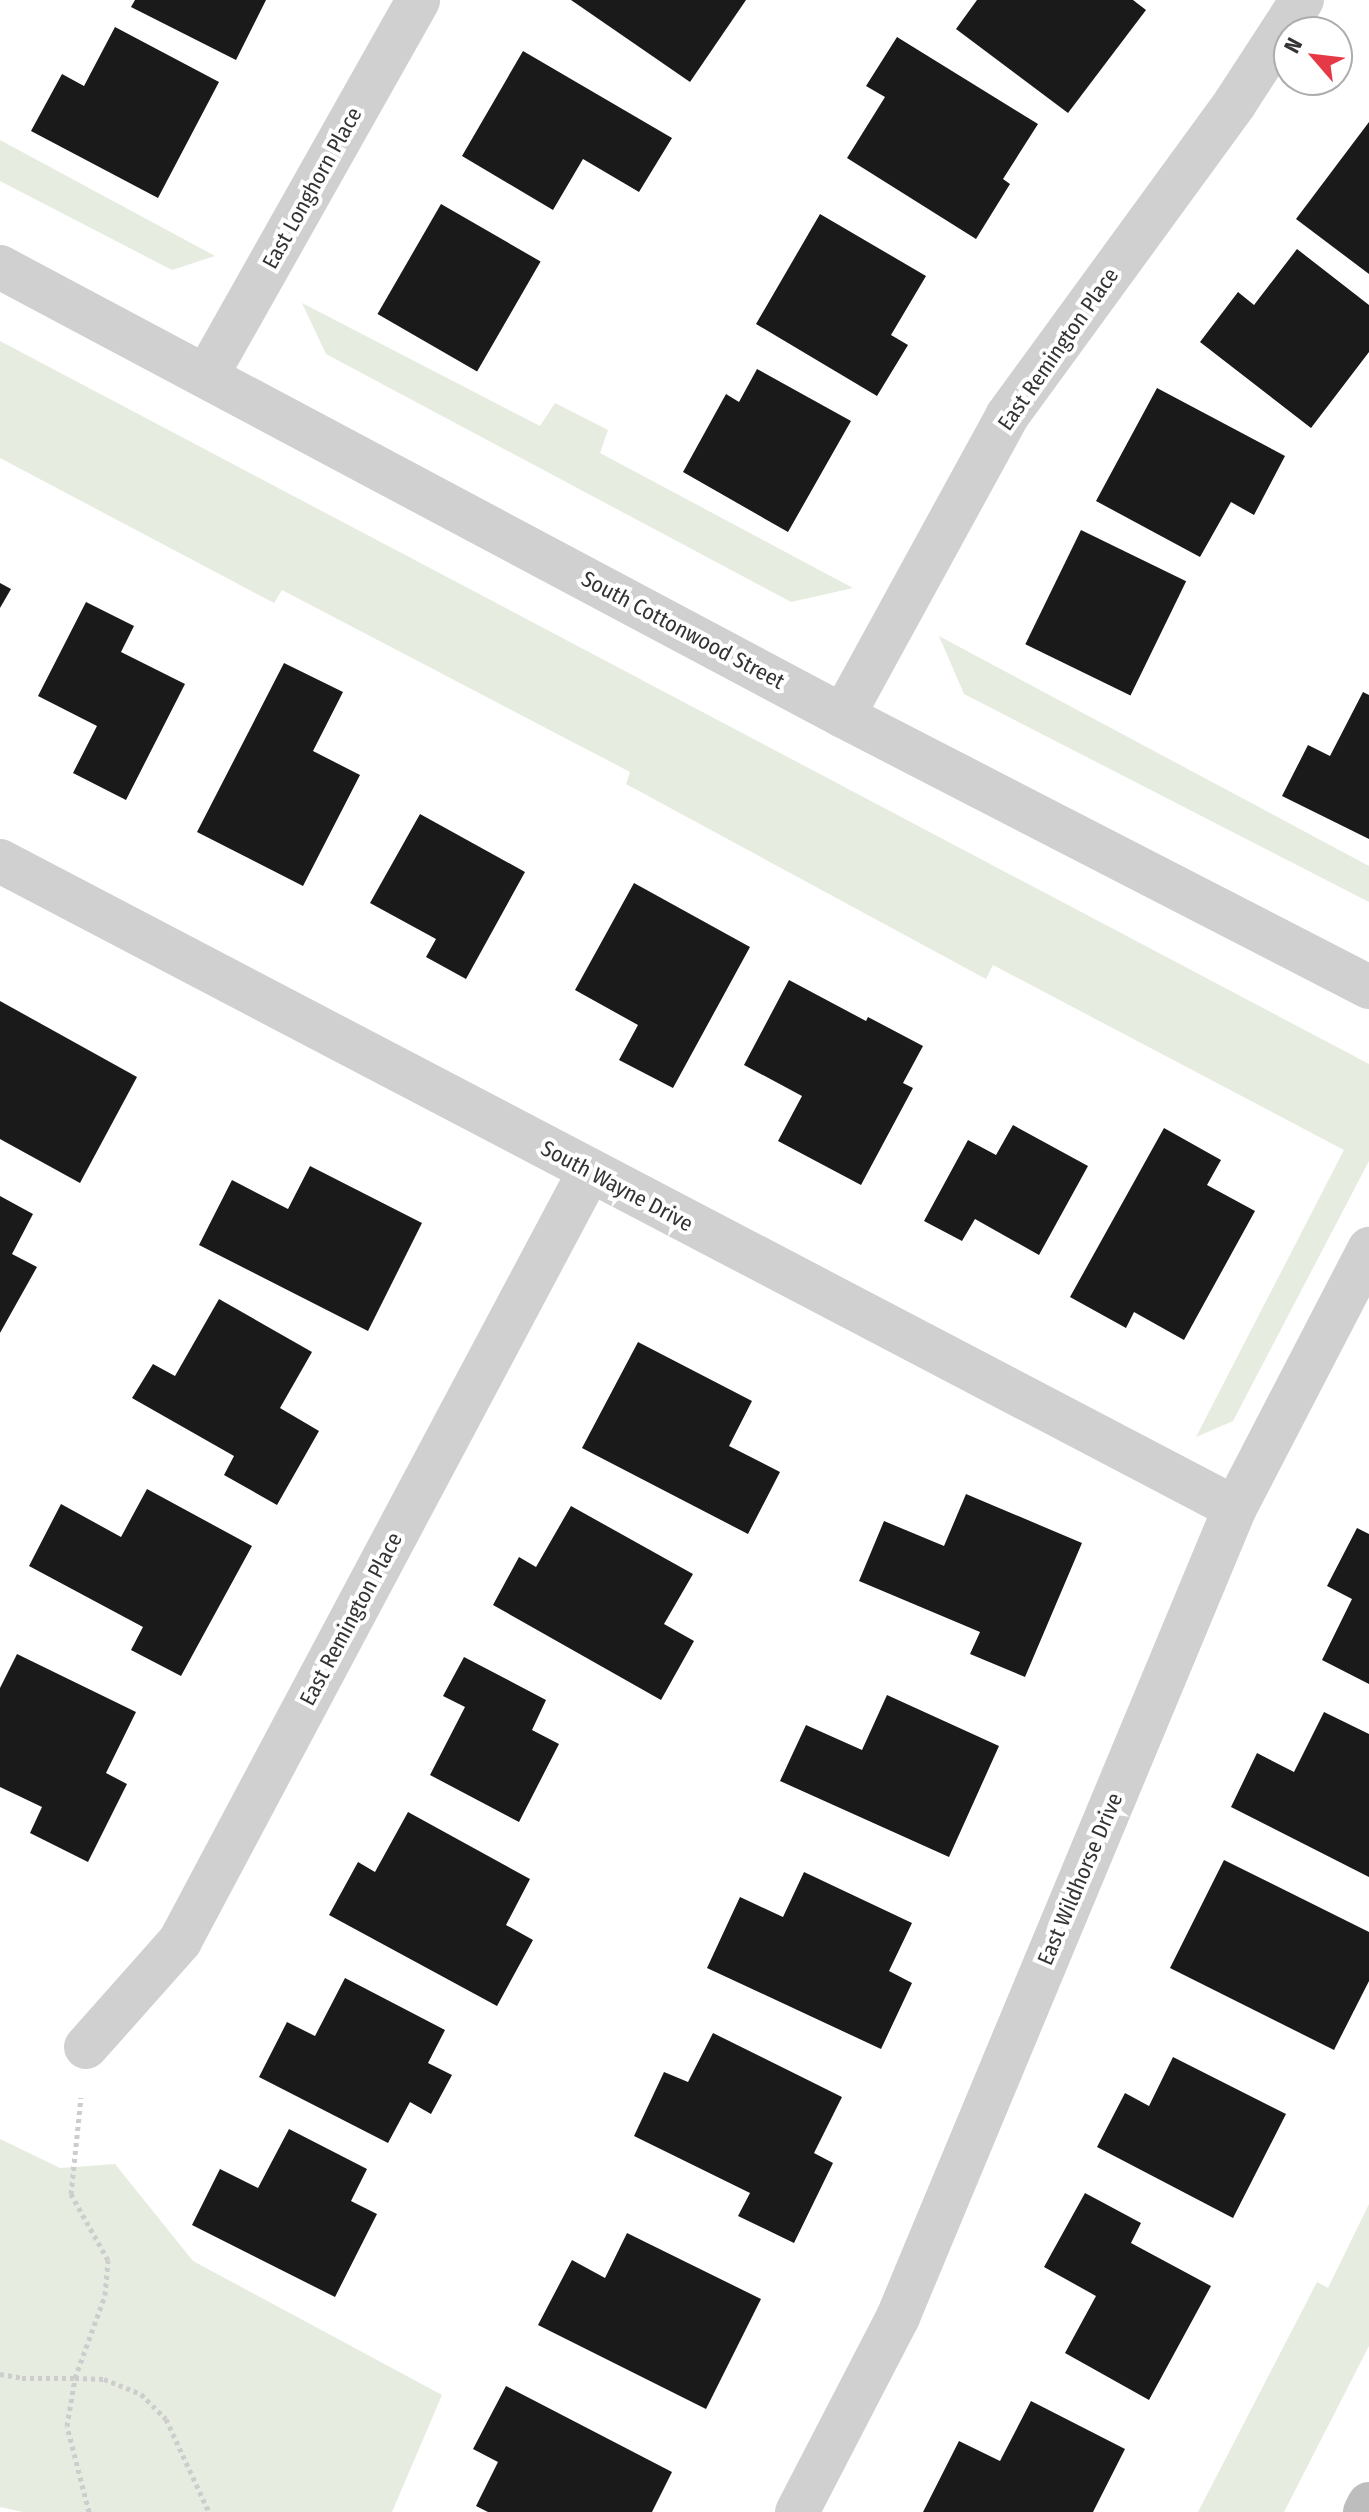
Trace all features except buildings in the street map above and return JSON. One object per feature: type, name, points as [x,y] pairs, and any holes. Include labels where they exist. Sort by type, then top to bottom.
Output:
[{"type":"street","name":"East Longhorn Place","points":[[207,375],[418,0]]},
{"type":"street","name":"East Remington Place","points":[[843,716],[1007,416],[1235,103],[1302,0]]},
{"type":"street","name":"South Cottonwood Street","points":[[0,267],[843,716],[1369,987]]},
{"type":"street","name":"South Wayne Drive","points":[[0,861],[1235,1508]]},
{"type":"street","name":"East Remington Place","points":[[86,2047],[180,1941],[589,1172]]},
{"type":"street","name":"East Wildhorse Drive","points":[[797,2512],[898,2317],[1235,1508],[1369,1249]]},
{"type":"street","points":[[1365,2512],[1369,2504]]},
{"type":"path","points":[[86,2047],[71,2194],[108,2260],[105,2295],[75,2378],[67,2426],[89,2512]]},
{"type":"path","points":[[0,2374],[22,2378],[104,2379],[141,2394],[166,2419],[203,2492],[209,2512]]},
{"type":"shaded area","points":[[0,140],[215,256],[172,270],[0,181]]},
{"type":"shaded area","points":[[302,303],[540,426],[555,403],[608,430],[600,453],[853,588],[791,602],[326,354]]},
{"type":"shaded area","points":[[0,341],[1369,1064],[1369,1161],[1233,1421],[1196,1437],[1344,1150],[993,965],[986,979],[626,784],[630,772],[282,590],[274,603],[0,458]]},
{"type":"shaded area","points":[[939,636],[1369,866],[1369,902],[964,694]]},
{"type":"shaded area","points":[[0,2139],[60,2168],[115,2164],[193,2261],[442,2395],[392,2512],[23,2512],[0,2507]]},
{"type":"shaded area","points":[[1369,2204],[1369,2346],[1284,2512],[1198,2512],[1317,2282],[1328,2288]]}]
